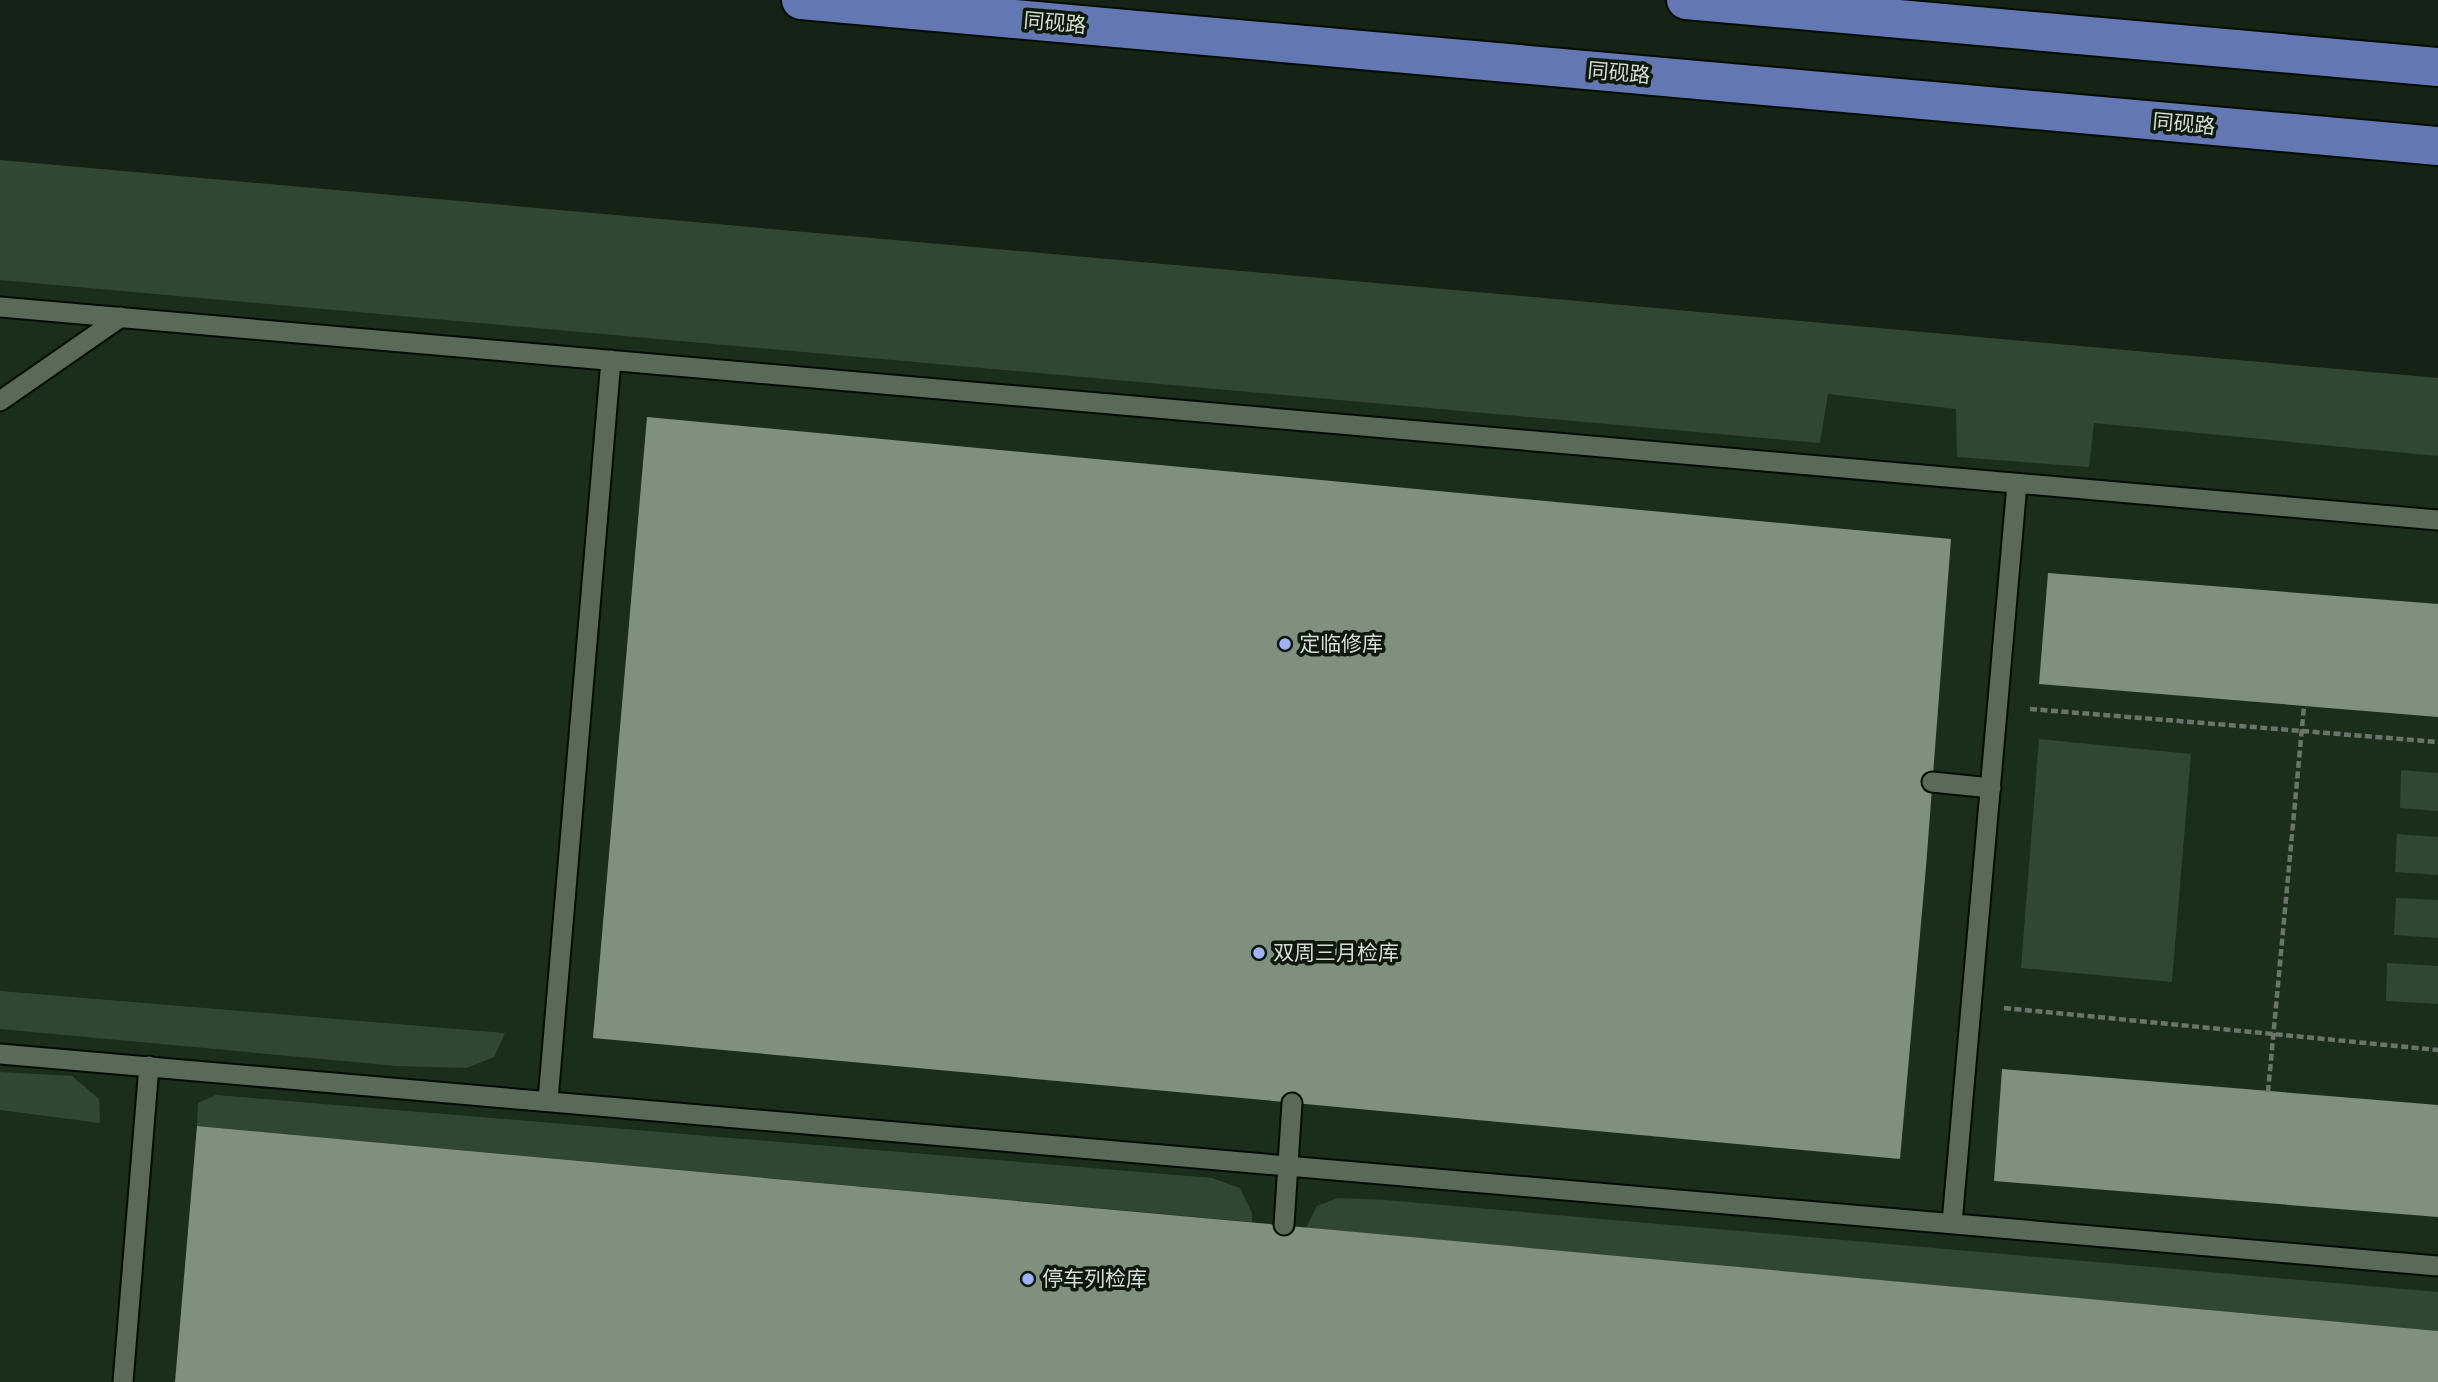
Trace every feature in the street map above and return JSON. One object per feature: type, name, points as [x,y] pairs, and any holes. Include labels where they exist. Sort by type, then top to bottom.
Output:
[{"type":"main road","name":"同砚路","points":[[801,0],[2438,146]]},
{"type":"main road","points":[[1686,0],[2438,67]]},
{"type":"lane","points":[[0,307],[2438,520]]},
{"type":"lane","points":[[0,401],[121,317]]},
{"type":"lane","points":[[548,1100],[611,360]]},
{"type":"lane","points":[[1952,1223],[2017,484]]},
{"type":"lane","points":[[1932,782],[1991,788]]},
{"type":"lane","points":[[0,1054],[2438,1266]]},
{"type":"lane","points":[[123,1382],[149,1066]]},
{"type":"lane","points":[[1284,1225],[1292,1103]]},
{"type":"path","points":[[1998,706],[2438,742]]},
{"type":"path","points":[[2268,1091],[2304,706]]},
{"type":"path","points":[[1972,1004],[2438,1050]]},
{"type":"shaded area","points":[[0,160],[2438,378],[2438,1382],[0,1382]]},
{"type":"shaded area","points":[[0,160],[2438,378],[2438,456],[2094,423],[2089,467],[1957,457],[1956,409],[1828,394],[1820,443],[0,280]]},
{"type":"shaded area","points":[[2039,739],[2191,754],[2172,982],[2021,968]]},
{"type":"shaded area","points":[[2401,770],[2438,773],[2438,811],[2400,808]]},
{"type":"shaded area","points":[[2397,834],[2438,837],[2438,875],[2395,872]]},
{"type":"shaded area","points":[[2396,898],[2438,900],[2438,938],[2394,935]]},
{"type":"shaded area","points":[[2387,963],[2438,966],[2438,1004],[2386,1001]]},
{"type":"shaded area","points":[[0,991],[505,1033],[494,1057],[467,1068],[397,1066],[0,1029]]},
{"type":"shaded area","points":[[0,1072],[72,1076],[99,1099],[100,1123],[0,1110]]},
{"type":"shaded area","points":[[216,1095],[1212,1178],[1240,1188],[1252,1213],[1252,1222],[197,1126],[198,1103]]},
{"type":"shaded area","points":[[1338,1198],[2438,1292],[2438,1331],[1306,1228],[1317,1206]]},
{"type":"building","points":[[647,417],[1951,539],[1900,1159],[593,1038]]},
{"type":"building","points":[[2048,573],[2438,604],[2438,717],[2039,684]]},
{"type":"building","points":[[2002,1069],[2438,1105],[2438,1217],[1994,1181]]},
{"type":"building","name":"停车列检库","points":[[197,1126],[2438,1331],[2438,1382],[175,1382]]},
{"type":"place","name":"定临修库","points":[[1285,644]]},
{"type":"place","name":"双周三月检库","points":[[1259,953]]},
{"type":"place","name":"停车列检库","points":[[1028,1279]]}]
